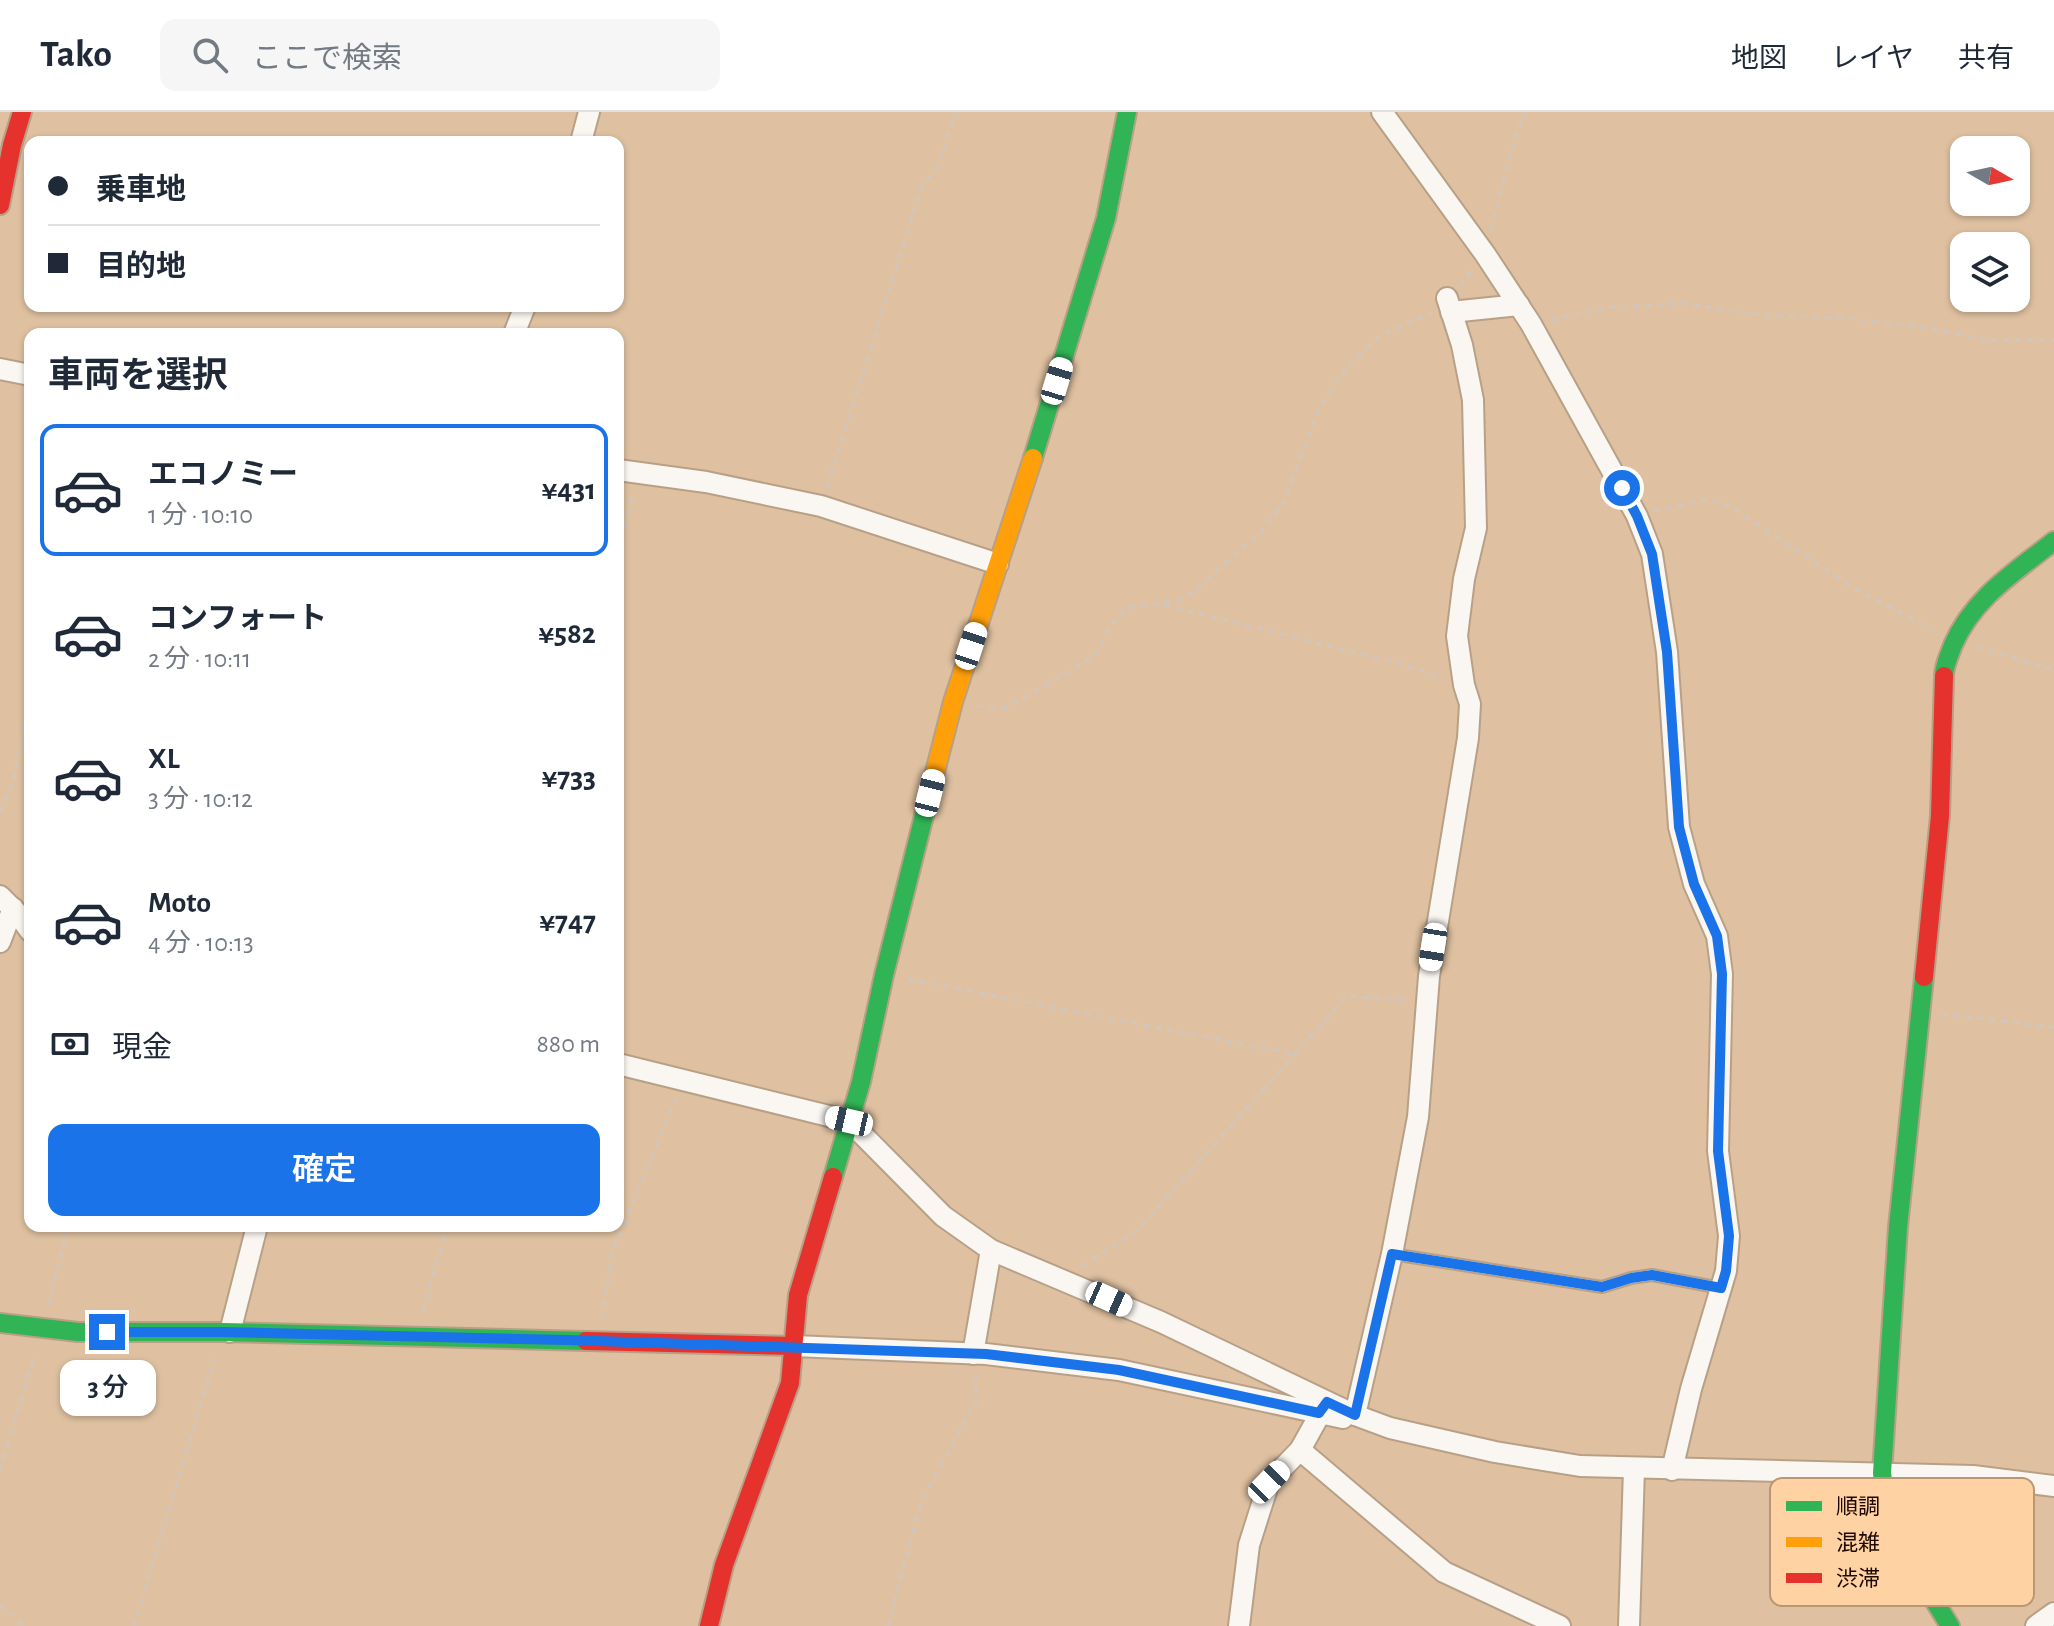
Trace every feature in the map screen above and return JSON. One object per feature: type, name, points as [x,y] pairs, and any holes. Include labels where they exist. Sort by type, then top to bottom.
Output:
[{"type":"street","points":[[0,205],[22,112]]},
{"type":"street","points":[[583,136],[589,112]]},
{"type":"street","points":[[709,1626],[724,1565],[790,1383],[798,1295],[861,1082],[884,975],[953,702],[1040,436],[1106,218],[1127,112]]},
{"type":"street","points":[[1382,112],[1485,254],[1531,324],[1637,516],[1652,554],[1667,652],[1679,827],[1694,884],[1717,936],[1722,974],[1718,1151],[1729,1236],[1726,1271],[1691,1389],[1672,1470]]},
{"type":"street","points":[[1355,1415],[1392,1254],[1418,1117],[1427,1001],[1468,738],[1470,704],[1457,636],[1464,579],[1476,528],[1473,400],[1462,345],[1449,305],[1519,305]]},
{"type":"street","points":[[0,369],[24,374]]},
{"type":"street","points":[[628,472],[706,482],[821,506],[998,564]]},
{"type":"street","points":[[1882,1478],[1898,1227],[1940,816],[1944,667],[1961,626],[1983,597],[2054,541]]},
{"type":"street","points":[[6,902],[24,924]]},
{"type":"street","points":[[0,942],[6,902]]},
{"type":"street","points":[[624,1066],[849,1121],[943,1216],[991,1250],[1161,1322],[1323,1407],[1390,1428],[1580,1466],[1989,1478]]},
{"type":"street","points":[[226,1332],[255,1232]]},
{"type":"street","points":[[973,1354],[991,1250]]},
{"type":"street","points":[[0,1323],[78,1332],[415,1336],[973,1354],[1119,1370],[1323,1407],[1390,1428]]},
{"type":"street","points":[[1239,1626],[1249,1545],[1269,1482],[1300,1450],[1323,1407]]},
{"type":"street","points":[[1300,1450],[1444,1572],[1560,1626]]},
{"type":"street","points":[[1629,1626],[1634,1469]]},
{"type":"street","points":[[2034,1484],[2054,1486]]},
{"type":"street","points":[[1939,1606],[1950,1626]]},
{"type":"street","points":[[2036,1626],[2054,1613]]},
{"type":"lane","points":[[1392,1254],[1602,1287],[1652,1275],[1721,1288]]},
{"type":"path","points":[[821,506],[923,183],[937,169],[956,112]]},
{"type":"path","points":[[953,702],[993,709],[1009,707],[1097,653],[1112,624],[1127,608],[1186,598],[1261,532],[1284,503],[1319,408],[1349,364],[1380,336],[1449,305],[1485,254],[1516,132],[1526,112]]},
{"type":"path","points":[[1531,324],[1611,307],[1682,303],[1760,315],[1846,318],[1929,328],[1986,340],[2054,340]]},
{"type":"path","points":[[624,503],[628,472]]},
{"type":"path","points":[[1637,516],[1709,499],[1730,506],[1857,590],[1955,641],[2054,670]]},
{"type":"path","points":[[1160,604],[1401,664],[1464,685]]},
{"type":"path","points":[[0,812],[14,780],[24,721]]},
{"type":"path","points":[[884,975],[1295,1054]]},
{"type":"path","points":[[1062,1279],[1137,1231],[1347,996],[1427,1001]]},
{"type":"path","points":[[1920,1012],[2054,1027]]},
{"type":"path","points":[[624,1224],[683,1081]]},
{"type":"path","points":[[415,1336],[445,1232]]},
{"type":"path","points":[[598,1341],[612,1253],[621,1232]]},
{"type":"path","points":[[134,1626],[226,1332]]},
{"type":"path","points":[[888,1626],[921,1502],[976,1402],[973,1354]]},
{"type":"path","points":[[0,1605],[25,1626]]},
{"type":"traffic: fast","points":[[1033,458],[1106,218],[1127,112]]},
{"type":"traffic: fast","points":[[1944,676],[1953,645],[1972,613],[1996,587],[2054,541]]},
{"type":"traffic: fast","points":[[833,1177],[861,1082],[884,975],[934,776]]},
{"type":"traffic: fast","points":[[1883,1478],[1898,1227],[1924,977]]},
{"type":"traffic: fast","points":[[0,1323],[78,1332],[223,1332],[586,1341]]},
{"type":"traffic: fast","points":[[1938,1606],[1950,1626]]},
{"type":"traffic: slow","points":[[934,776],[953,702],[1033,458]]},
{"type":"traffic: jam","points":[[0,205],[22,112]]},
{"type":"traffic: jam","points":[[1924,977],[1940,816],[1944,676]]},
{"type":"traffic: jam","points":[[709,1626],[724,1565],[790,1383],[798,1295],[833,1177]]},
{"type":"traffic: jam","points":[[586,1341],[794,1346]]},
{"type":"route","points":[[107,1332],[567,1340],[986,1354],[1119,1370],[1319,1413],[1327,1402],[1355,1415],[1392,1254],[1602,1287],[1652,1275],[1721,1288],[1729,1236],[1718,1151],[1722,974],[1717,936],[1694,884],[1679,827],[1667,652],[1652,554],[1622,488]]}]
